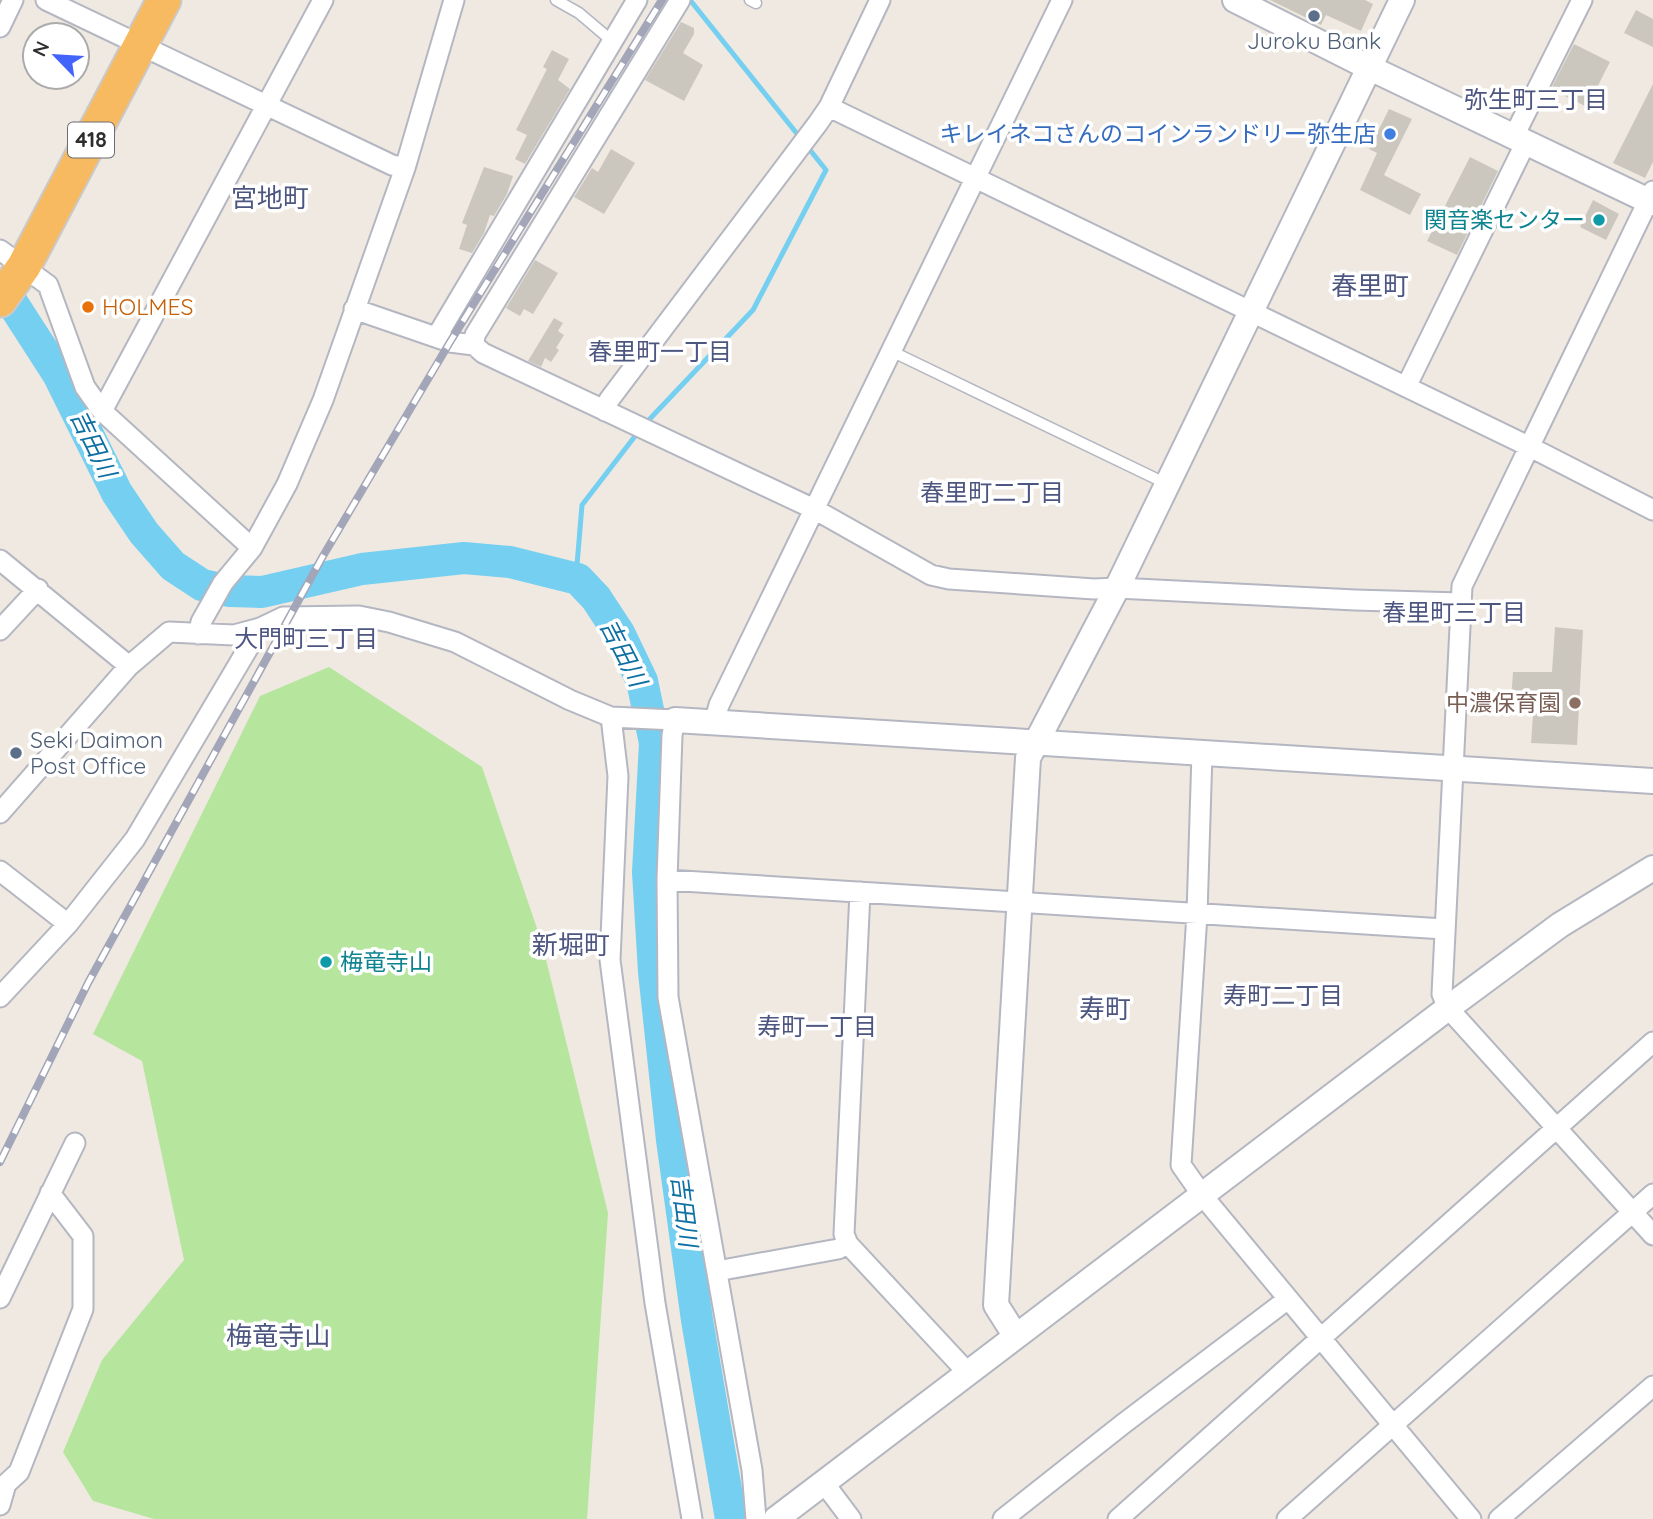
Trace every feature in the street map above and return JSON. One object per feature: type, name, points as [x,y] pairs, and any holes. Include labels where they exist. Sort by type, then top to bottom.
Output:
[{"type":"highway","name":"418","points":[[8,279],[164,0]]},
{"type":"street","points":[[0,27],[13,0]]},
{"type":"street","points":[[46,0],[267,107],[391,165],[405,168]]},
{"type":"street","points":[[102,411],[323,0]]},
{"type":"street","points":[[199,628],[223,583],[252,548],[287,484],[323,400],[405,168],[454,0]]},
{"type":"street","points":[[437,336],[637,0]]},
{"type":"street","points":[[605,411],[610,400],[829,107],[880,0]]},
{"type":"street","points":[[714,723],[719,705],[1062,0]]},
{"type":"street","points":[[1235,0],[1370,68],[1652,198],[1528,446],[1462,586],[1442,994],[1448,1008],[1653,1235]]},
{"type":"street","points":[[1015,1335],[996,1305],[1028,758],[1117,588],[1402,0]]},
{"type":"street","points":[[1406,387],[1582,0]]},
{"type":"street","points":[[474,345],[475,335],[680,1]]},
{"type":"street","points":[[829,107],[1528,446],[1653,510]]},
{"type":"street","points":[[8,279],[48,285],[85,387],[102,411],[252,548]]},
{"type":"street","points":[[354,309],[450,342],[474,345],[483,353],[814,509],[931,575],[948,579],[1094,589],[1460,603]]},
{"type":"street","points":[[0,560],[129,666]]},
{"type":"street","points":[[0,631],[38,589]]},
{"type":"street","points":[[0,813],[129,666],[169,632],[199,628],[234,635],[260,628],[283,617],[359,617],[389,622],[455,642],[570,700],[616,717],[1653,781]]},
{"type":"street","points":[[0,997],[68,924],[135,839],[260,628]]},
{"type":"street","points":[[616,717],[618,776],[610,960],[655,1303],[692,1519]]},
{"type":"street","points":[[667,719],[672,735],[667,880],[668,998],[752,1470],[756,1519]]},
{"type":"street","points":[[1202,753],[1197,914],[1181,1165],[1202,1195],[1471,1519]]},
{"type":"street","points":[[776,1519],[1448,1008],[1560,925],[1653,868]]},
{"type":"street","points":[[0,871],[68,924]]},
{"type":"street","points":[[667,880],[1444,929]]},
{"type":"street","points":[[860,892],[844,1234],[848,1244],[968,1373]]},
{"type":"street","points":[[1118,1519],[1653,1042]]},
{"type":"street","points":[[0,1298],[75,1143]]},
{"type":"street","points":[[0,1505],[3,1483],[19,1472],[83,1309],[83,1236],[50,1193]]},
{"type":"street","points":[[1287,1519],[1653,1194]]},
{"type":"street","points":[[717,1270],[838,1249],[848,1244]]},
{"type":"street","points":[[1003,1519],[1288,1299]]},
{"type":"street","points":[[1499,1519],[1653,1386]]},
{"type":"street","points":[[824,1483],[851,1519]]},
{"type":"lane","points":[[556,0],[579,13],[612,41]]},
{"type":"lane","points":[[891,351],[1167,484]]},
{"type":"green space","points":[[329,667],[482,767],[542,943],[608,1213],[587,1519],[154,1519],[93,1501],[63,1452],[102,1360],[184,1260],[142,1061],[93,1034],[260,696]]},
{"type":"building","points":[[1270,0],[1365,0],[1373,4],[1361,31],[1326,15],[1321,25]]},
{"type":"building","points":[[1636,10],[1653,19],[1653,47],[1624,33]]},
{"type":"building","points":[[681,22],[694,28],[694,34],[683,53],[703,65],[684,101],[645,80]]},
{"type":"building","points":[[1574,44],[1610,62],[1587,107],[1551,89]]},
{"type":"building","points":[[552,50],[569,59],[558,80],[570,89],[525,164],[515,159],[527,135],[516,130],[547,69],[543,67]]},
{"type":"building","points":[[1653,84],[1653,162],[1645,178],[1613,163]]},
{"type":"building","points":[[1389,109],[1412,119],[1384,175],[1421,194],[1410,215],[1360,190],[1377,153],[1369,149]]},
{"type":"building","points":[[611,149],[635,163],[604,214],[574,197],[592,168],[598,172]]},
{"type":"building","points":[[1470,157],[1498,171],[1457,255],[1427,241]]},
{"type":"building","points":[[484,167],[513,176],[507,194],[494,216],[490,215],[484,233],[472,253],[459,249],[467,225],[462,223]]},
{"type":"building","name":"関音楽センター","points":[[1593,200],[1619,214],[1606,240],[1580,227]]},
{"type":"building","points":[[535,260],[558,273],[533,314],[524,309],[520,316],[506,308]]},
{"type":"building","points":[[554,318],[563,323],[558,331],[564,335],[551,362],[545,358],[541,367],[528,361]]},
{"type":"building","points":[[1555,627],[1583,630],[1577,745],[1531,743],[1534,702],[1511,701],[1513,672],[1552,672]]},
{"type":"waterway","points":[[645,424],[753,310],[826,170],[690,0]]},
{"type":"waterway","name":"吉田川","points":[[0,284],[58,374],[117,493],[144,533],[173,566],[202,585],[230,591],[262,592],[362,569],[464,558],[510,562],[578,579],[596,598],[619,633],[642,681],[655,743],[648,872],[654,972],[672,1140],[697,1320],[731,1519]]},
{"type":"waterway","points":[[578,579],[582,505],[639,431]]},
{"type":"railway","points":[[0,1162],[88,983],[323,556],[450,342],[662,0]]},
{"type":"place","name":"Juroku Bank","points":[[1314,16]]},
{"type":"place","name":"キレイネコさんのコインランドリー弥生店","points":[[1390,134]]},
{"type":"place","name":"関音楽センター","points":[[1599,220]]},
{"type":"place","name":"HOLMES","points":[[88,307]]},
{"type":"place","name":"中濃保育園","points":[[1575,703]]},
{"type":"place","name":"Seki Daimon Post Office","points":[[16,753]]},
{"type":"place","name":"梅竜寺山","points":[[326,962]]},
{"type":"district","name":"弥生町三丁目","points":[[1536,100]]},
{"type":"district","name":"宮地町","points":[[270,198]]},
{"type":"district","name":"春里町","points":[[1370,286]]},
{"type":"district","name":"春里町一丁目","points":[[660,352]]},
{"type":"district","name":"春里町二丁目","points":[[992,493]]},
{"type":"district","name":"春里町三丁目","points":[[1454,613]]},
{"type":"district","name":"大門町三丁目","points":[[306,639]]},
{"type":"district","name":"新堀町","points":[[571,945]]},
{"type":"district","name":"寿町二丁目","points":[[1283,996]]},
{"type":"district","name":"寿町","points":[[1105,1009]]},
{"type":"district","name":"寿町一丁目","points":[[817,1027]]},
{"type":"district","name":"梅竜寺山","points":[[278,1336]]}]
